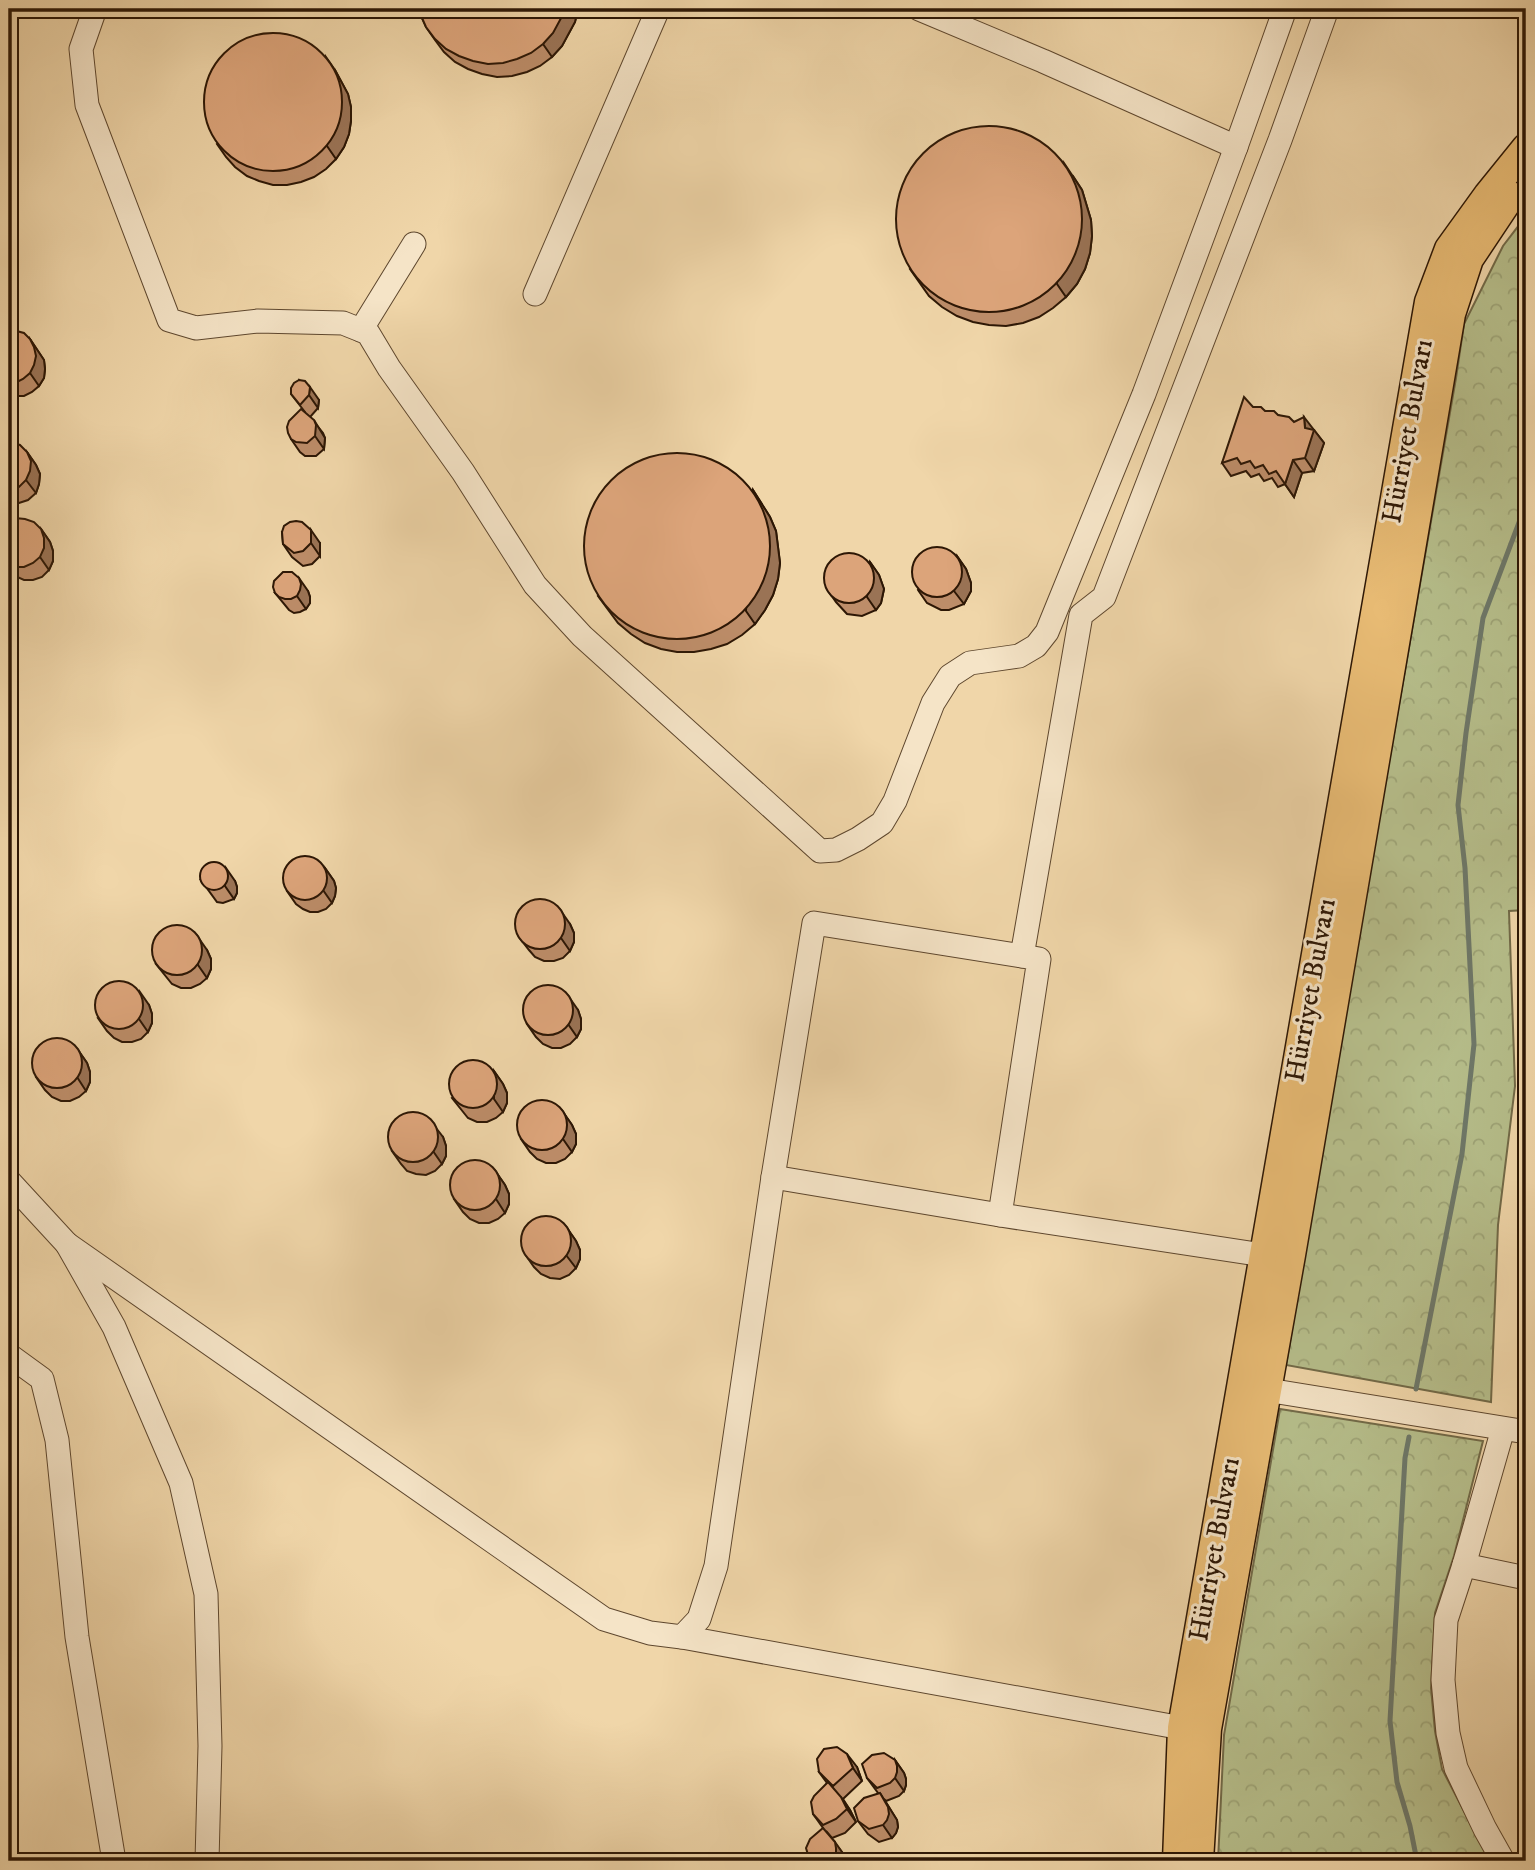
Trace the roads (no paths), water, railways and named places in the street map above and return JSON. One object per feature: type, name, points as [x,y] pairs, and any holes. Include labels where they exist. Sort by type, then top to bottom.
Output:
[{"type":"main road","name":"Hürriyet Bulvarı","points":[[1199,1861],[1207,1729],[1267,1390],[1277,1255],[1429,302],[1449,249],[1526,148]]},
{"type":"main road","name":"Hürriyet Bulvarı","points":[[1177,1861],[1182,1728],[1277,1255],[1451,314],[1469,258],[1503,206],[1526,178]]},
{"type":"street","points":[[95,9],[81,49],[87,105],[169,320],[195,328],[258,321],[344,323],[368,332],[389,368],[463,472],[535,585],[582,636],[820,851],[836,850],[882,823],[895,801],[933,703],[950,676],[970,663],[1019,656],[1036,646],[1047,632],[1144,394],[1285,9]]},
{"type":"street","points":[[535,294],[658,9]]},
{"type":"street","points":[[919,9],[1236,147]]},
{"type":"street","points":[[1022,956],[1081,615],[1104,597],[1280,139],[1327,9]]},
{"type":"street","points":[[360,330],[414,244]]},
{"type":"street","points":[[682,1637],[699,1619],[716,1566],[773,1177],[814,923],[1039,959],[1000,1215]]},
{"type":"street","points":[[773,1177],[1000,1215],[1277,1255]]},
{"type":"street","points":[[9,1181],[67,1244],[604,1619],[650,1633],[1182,1728]]},
{"type":"street","points":[[67,1244],[114,1327],[181,1483],[206,1594],[210,1746],[206,1861]]},
{"type":"street","points":[[9,1355],[42,1379],[57,1440],[78,1637],[114,1861]]},
{"type":"street","points":[[1267,1390],[1526,1432]]},
{"type":"street","points":[[1503,1429],[1446,1620],[1443,1680],[1448,1732],[1457,1768],[1503,1861]]},
{"type":"street","points":[[1464,1565],[1526,1578]]},
{"type":"waterway","points":[[1416,1389],[1462,1154],[1474,1044],[1465,868],[1458,805],[1466,733],[1483,618],[1526,504]]},
{"type":"waterway","points":[[1409,1437],[1405,1458],[1390,1721],[1397,1782],[1417,1861]]}]
